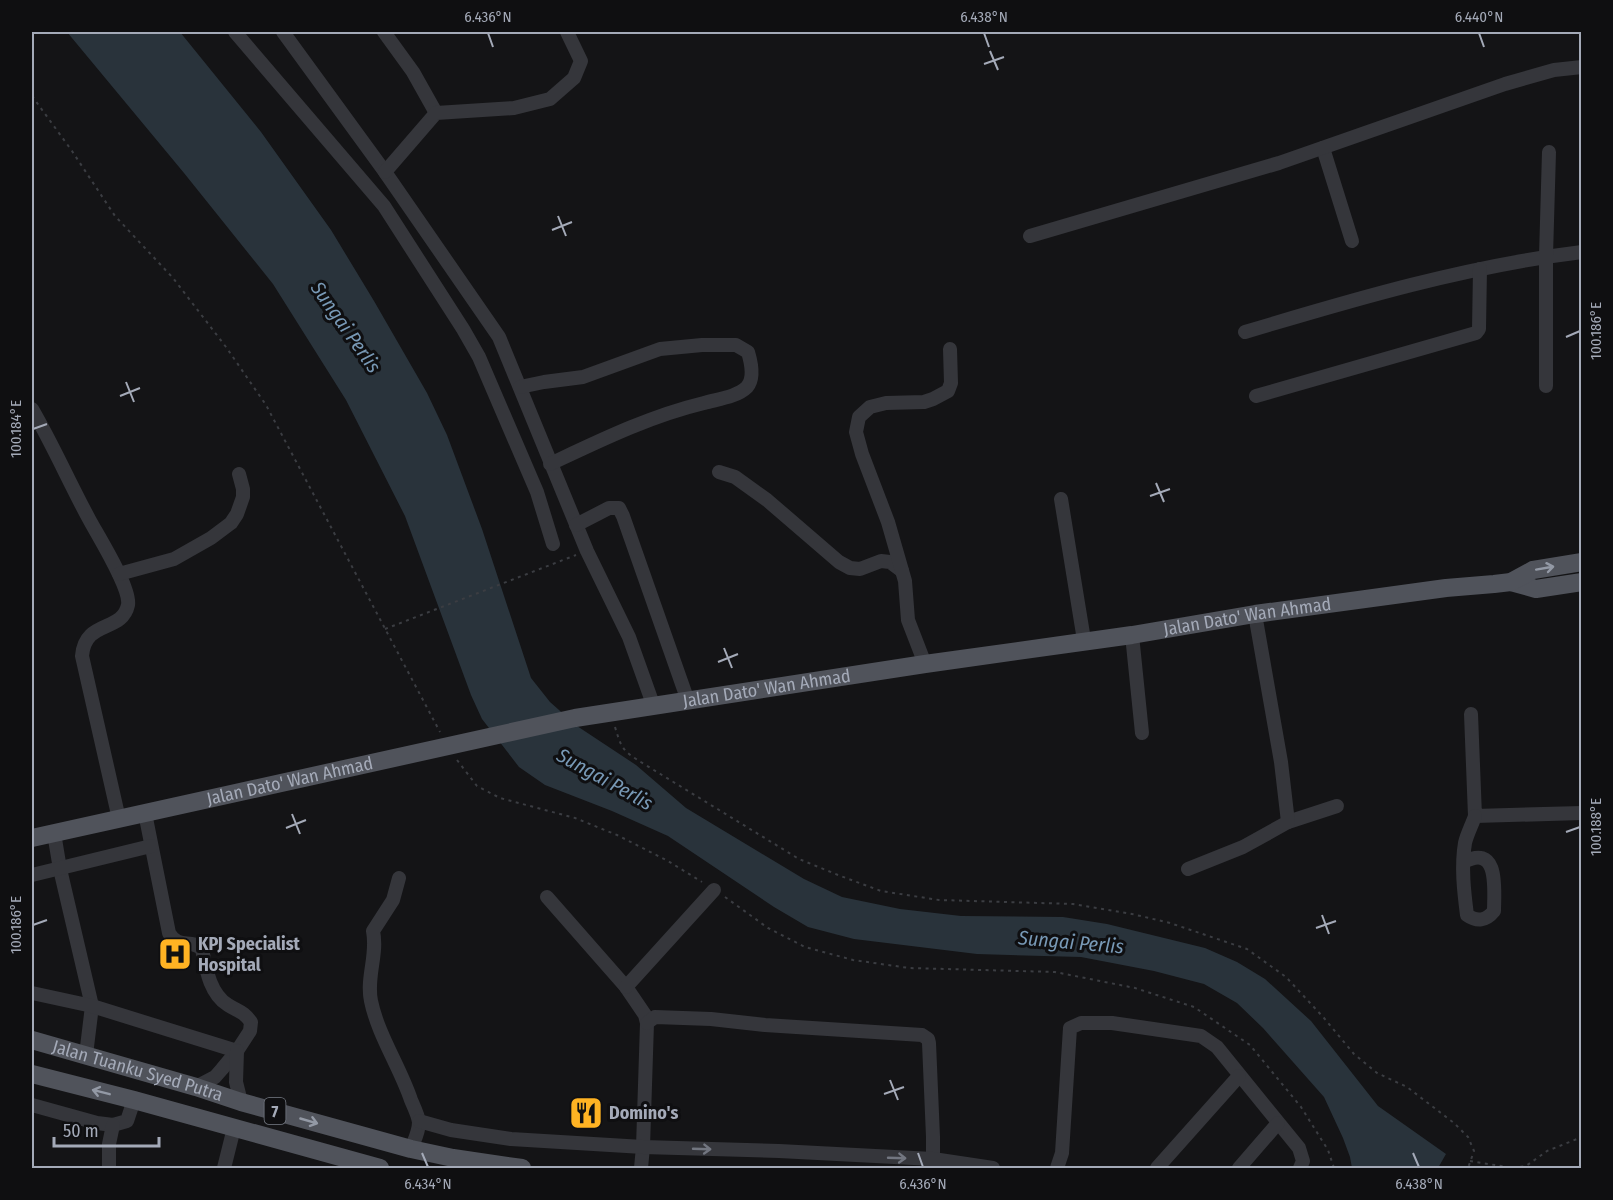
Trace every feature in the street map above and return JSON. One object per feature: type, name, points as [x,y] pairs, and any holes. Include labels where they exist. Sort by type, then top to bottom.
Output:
[{"type":"main road","points":[[1510,582],[1533,570],[1581,562]]},
{"type":"main road","name":"Jalan Dato' Wan Ahmad","points":[[32,838],[575,718],[1084,640],[1132,635],[1255,614],[1446,588],[1510,582]]},
{"type":"main road","points":[[1510,582],[1536,589],[1581,582]]},
{"type":"main road","name":"Jalan Tuanku Syed Putra","points":[[32,1040],[241,1102],[411,1149],[522,1168]]},
{"type":"main road","name":"Jalan Tuanku Syed Putra","points":[[32,1074],[380,1168]]},
{"type":"street","points":[[235,32],[384,206],[457,320],[479,357],[537,492],[554,544]]},
{"type":"street","points":[[283,32],[385,172],[493,327],[507,354],[587,551],[629,637],[654,707]]},
{"type":"street","points":[[384,32],[413,72],[433,117]]},
{"type":"street","points":[[385,172],[433,117],[514,108],[550,99],[574,78],[581,61],[567,32]]},
{"type":"street","points":[[1030,236],[1279,163],[1505,84],[1554,70],[1581,67]]},
{"type":"street","points":[[1323,148],[1352,241]]},
{"type":"street","points":[[1546,387],[1549,152]]},
{"type":"street","points":[[1245,332],[1352,300],[1480,269],[1546,256],[1581,252]]},
{"type":"street","points":[[1256,396],[1476,333],[1479,329],[1480,269]]},
{"type":"street","points":[[520,387],[583,377],[660,349],[679,346],[736,345],[748,352],[752,377],[748,386],[740,392],[644,421],[550,464]]},
{"type":"street","points":[[925,664],[908,620],[905,581],[888,522],[856,432],[859,417],[870,407],[924,402],[948,391],[951,383],[950,349]]},
{"type":"street","points":[[32,409],[119,574],[128,602],[121,618],[85,641],[82,656],[119,819]]},
{"type":"street","points":[[718,472],[735,477],[767,500],[839,562],[850,568],[860,569],[881,561],[890,562],[902,571]]},
{"type":"street","points":[[119,574],[174,559],[231,523],[243,497],[239,474]]},
{"type":"street","points":[[1061,499],[1084,640]]},
{"type":"street","points":[[576,525],[609,508],[619,508],[688,701]]},
{"type":"street","points":[[1255,614],[1281,762],[1288,822]]},
{"type":"street","points":[[1132,635],[1142,733]]},
{"type":"street","points":[[1464,862],[1465,843],[1474,816],[1471,714]]},
{"type":"street","points":[[1188,869],[1243,847],[1288,822],[1337,806]]},
{"type":"street","points":[[145,813],[169,933],[172,938],[183,944],[199,945],[217,996],[227,1005],[245,1014],[251,1022],[250,1031],[237,1051],[215,1077],[196,1087]]},
{"type":"street","points":[[1474,816],[1581,813]]},
{"type":"street","points":[[54,833],[60,869],[92,1006],[86,1055]]},
{"type":"street","points":[[32,875],[151,846]]},
{"type":"street","points":[[399,878],[393,900],[373,931],[374,950],[369,988],[378,1024],[404,1079],[419,1121],[411,1149]]},
{"type":"street","points":[[626,987],[714,890]]},
{"type":"street","points":[[547,897],[626,987],[645,1015],[647,1023],[641,1168]]},
{"type":"street","points":[[32,993],[92,1006],[237,1051]]},
{"type":"street","points":[[647,1023],[655,1017],[711,1019],[765,1025],[922,1035],[928,1039],[929,1043],[933,1106],[932,1164]]},
{"type":"street","points":[[1057,1168],[1062,1153],[1070,1028],[1081,1023],[1112,1023],[1201,1036],[1217,1047],[1299,1148],[1303,1161],[1300,1168]]},
{"type":"street","points":[[237,1051],[236,1082],[241,1102]]},
{"type":"street","points":[[1157,1168],[1239,1076]]},
{"type":"street","points":[[32,1105],[97,1123],[113,1125],[127,1121],[134,1100]]},
{"type":"street","points":[[419,1121],[451,1130],[511,1139],[643,1147],[779,1151],[993,1168]]},
{"type":"street","points":[[1239,1168],[1278,1123]]},
{"type":"street","points":[[109,1168],[109,1144],[113,1125]]},
{"type":"street","points":[[224,1168],[234,1128]]},
{"type":"path","points":[[32,96],[72,150],[115,216],[173,278],[248,377],[266,405],[447,746],[477,786],[500,798],[575,818],[617,835],[668,861],[768,928],[805,948],[853,960],[909,968],[1055,972],[1135,988],[1194,1006],[1250,1045],[1301,1107],[1328,1150],[1334,1168]]},
{"type":"path","points":[[385,629],[587,551]]},
{"type":"path","points":[[611,712],[619,740],[626,752],[799,859],[838,875],[881,891],[939,900],[1073,904],[1132,914],[1170,923],[1247,950],[1286,977],[1354,1054],[1377,1073],[1407,1087],[1454,1123],[1468,1137],[1474,1151],[1468,1168]]},
{"type":"path","points":[[1470,1161],[1513,1168],[1526,1166],[1547,1151],[1581,1137]]},
{"type":"water","name":"Sungai Perlis","points":[[67,32],[180,32],[261,132],[331,230],[427,393],[447,435],[482,529],[531,678],[550,702],[577,726],[636,765],[686,808],[804,879],[842,897],[900,909],[961,916],[1063,917],[1107,924],[1205,948],[1237,962],[1265,979],[1311,1021],[1378,1106],[1446,1154],[1438,1168],[1352,1168],[1343,1138],[1324,1097],[1263,1028],[1237,1003],[1204,984],[1154,971],[1081,957],[977,954],[854,939],[808,927],[668,836],[545,785],[519,767],[482,719],[405,516],[346,400],[273,284]]},
{"type":"place","name":"KPJ Specialist Hospital","points":[[175,954]]},
{"type":"place","name":"Domino's","points":[[586,1113]]}]
